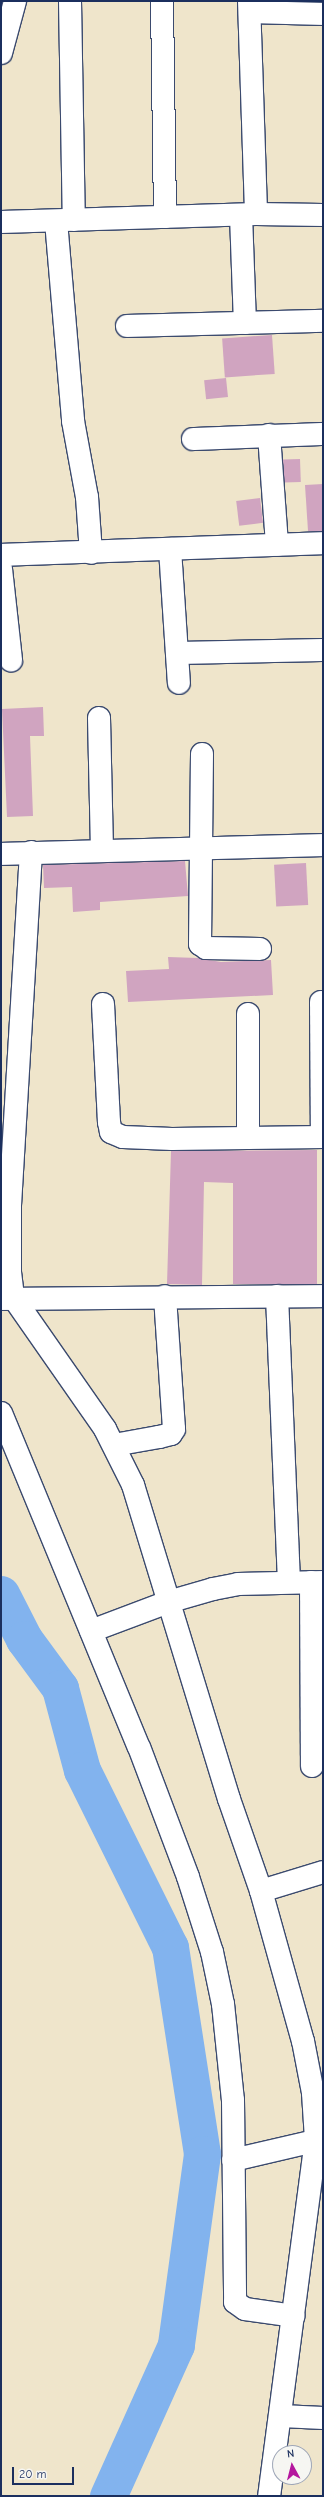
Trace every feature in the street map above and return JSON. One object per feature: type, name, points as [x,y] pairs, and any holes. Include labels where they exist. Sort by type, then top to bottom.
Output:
[{"type":"street","points":[[1,53],[15,1]]},
{"type":"street","points":[[70,1],[65,221],[72,421],[87,497],[91,553]]},
{"type":"street","points":[[162,1],[165,217]]},
{"type":"street","points":[[245,323],[249,214],[250,7],[323,14]]},
{"type":"street","points":[[1,222],[249,214],[323,215]]},
{"type":"street","points":[[127,326],[323,321]]},
{"type":"street","points":[[269,434],[277,545]]},
{"type":"street","points":[[193,439],[269,434],[323,434]]},
{"type":"street","points":[[1,555],[91,553],[323,543]]},
{"type":"street","points":[[170,550],[179,683]]},
{"type":"street","points":[[1,569],[11,660]]},
{"type":"street","points":[[177,652],[323,650]]},
{"type":"street","points":[[99,718],[102,850]]},
{"type":"street","points":[[202,754],[200,944],[206,948],[260,949]]},
{"type":"street","points":[[1,854],[323,845]]},
{"type":"street","points":[[31,852],[7,1143],[10,1272],[7,1298],[105,1429],[133,1485],[229,1799],[261,1891],[303,2042],[320,2139],[269,2496]]},
{"type":"street","points":[[103,1004],[109,1122],[112,1132],[123,1137],[248,1138],[322,1137],[321,1002]]},
{"type":"street","points":[[248,1014],[248,1138]]},
{"type":"street","points":[[114,1445],[171,1434],[174,1429],[165,1296]]},
{"type":"street","points":[[277,1296],[289,1582]]},
{"type":"street","points":[[7,1298],[323,1296]]},
{"type":"street","points":[[1,1413],[140,1747],[193,1891],[212,1952],[223,2004],[230,2057],[234,2160],[235,2302],[244,2309],[294,2316]]},
{"type":"street","points":[[91,1631],[168,1602],[238,1584],[317,1582],[312,1766]]},
{"type":"street","points":[[261,1891],[323,1872]]},
{"type":"street","points":[[234,2160],[320,2139]]},
{"type":"street","points":[[281,2416],[323,2418]]},
{"type":"building","points":[[272,335],[275,374],[225,377],[222,338]]},
{"type":"building","points":[[226,378],[228,397],[206,399],[204,380]]},
{"type":"building","points":[[300,459],[301,482],[284,483],[283,460]]},
{"type":"building","points":[[323,484],[323,531],[308,531],[305,485]]},
{"type":"building","points":[[260,498],[263,523],[239,526],[236,501]]},
{"type":"building","points":[[43,707],[44,736],[30,736],[33,816],[7,817],[2,709]]},
{"type":"building","points":[[185,861],[188,896],[100,902],[100,910],[73,912],[72,887],[44,888],[43,865]]},
{"type":"building","points":[[306,863],[308,905],[276,907],[274,865]]},
{"type":"building","points":[[168,957],[198,958],[221,962],[271,960],[273,995],[128,1002],[126,971],[169,969]]},
{"type":"building","points":[[317,1150],[317,1284],[233,1284],[233,1183],[204,1182],[202,1285],[167,1284],[171,1151]]},
{"type":"waterway","points":[[1,1594],[24,1639],[60,1688],[82,1770],[170,1947],[202,2154],[176,2345],[108,2496]]}]
